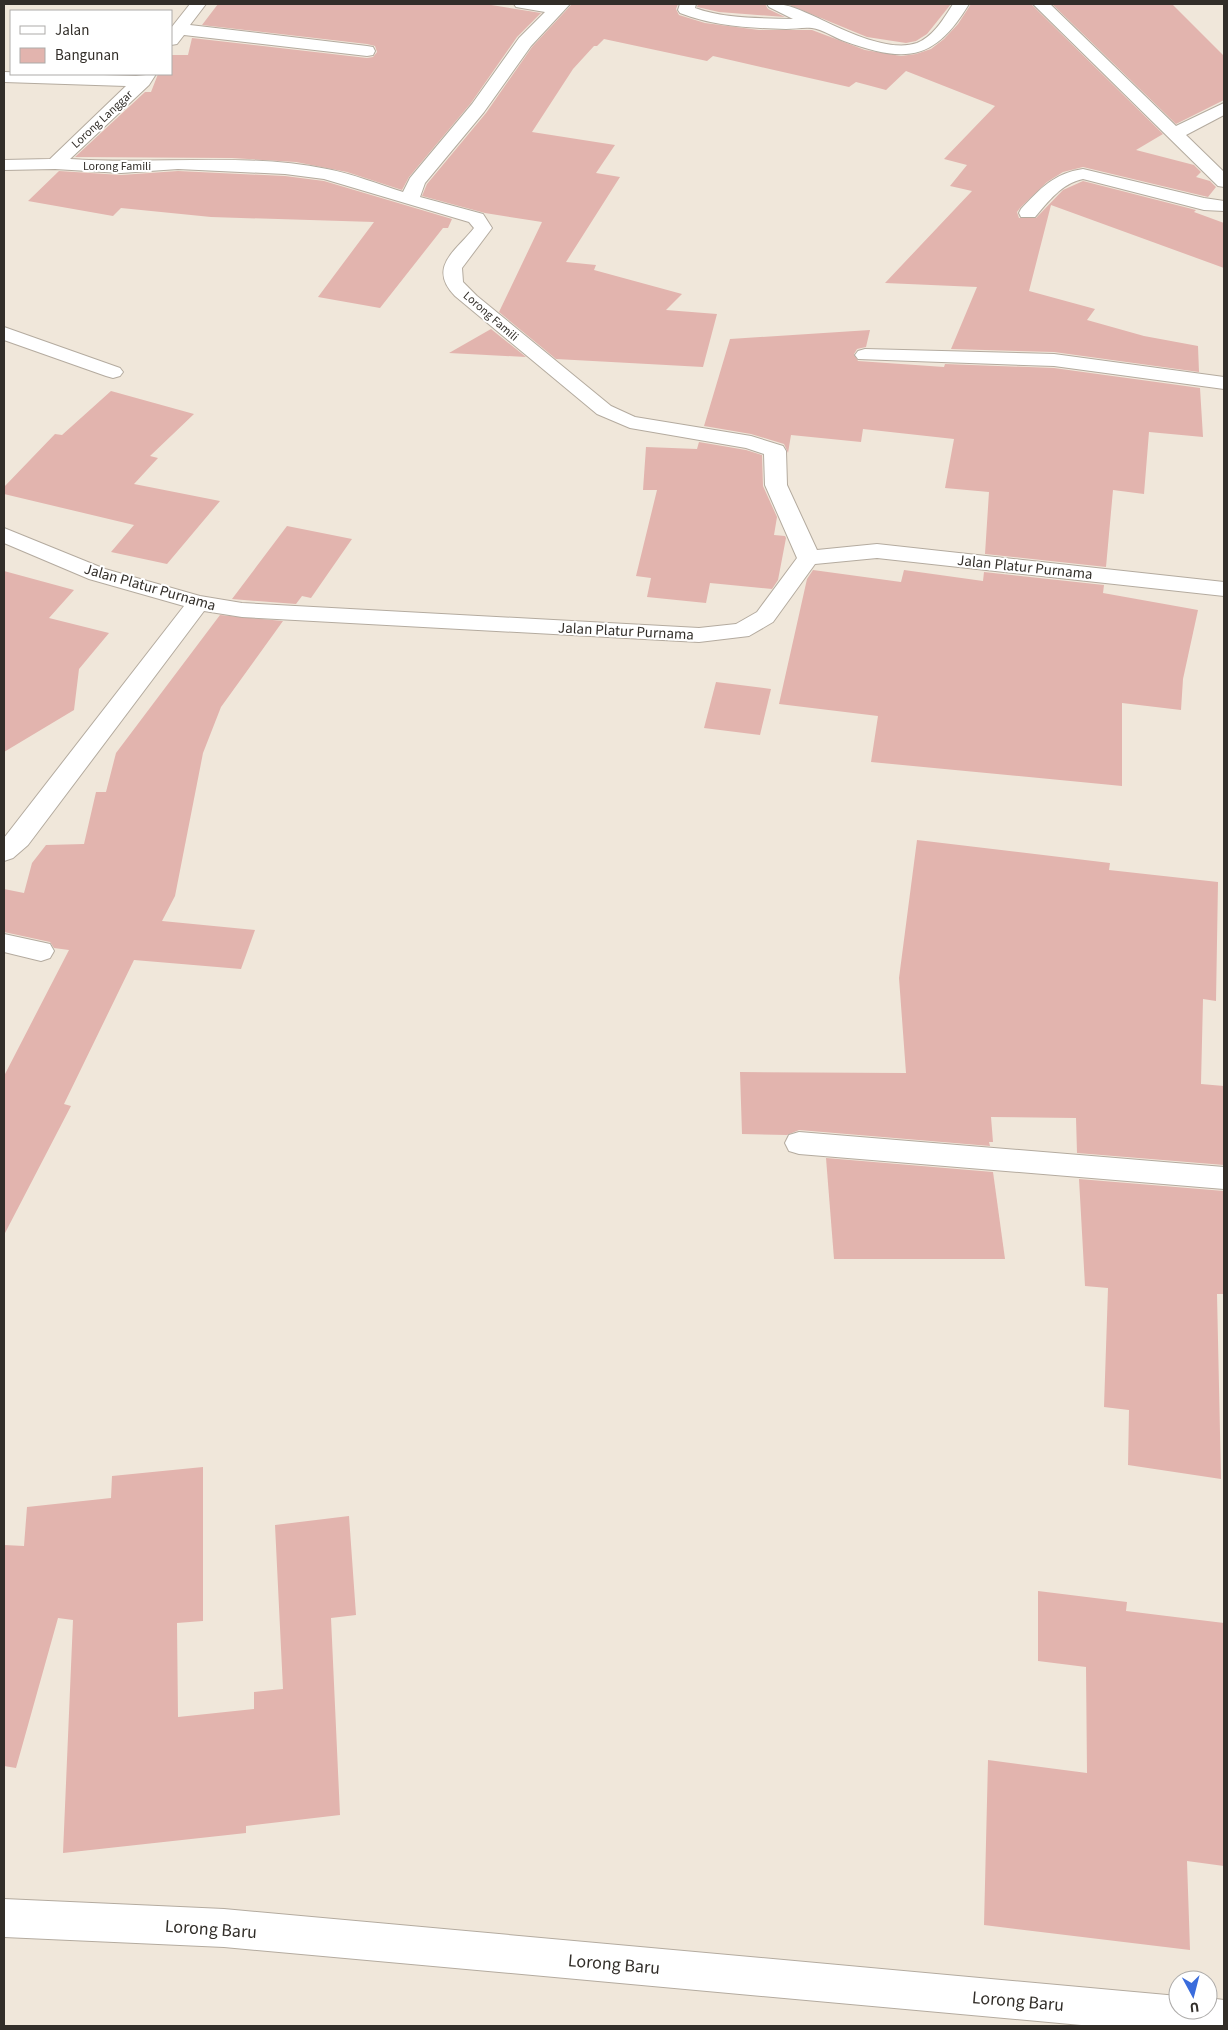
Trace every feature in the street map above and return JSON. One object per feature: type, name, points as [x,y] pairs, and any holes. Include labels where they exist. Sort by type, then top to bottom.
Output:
[{"type":"street","points":[[175,34],[198,4]]},
{"type":"street","points":[[522,4],[559,6]]},
{"type":"street","points":[[688,4],[686,10],[698,15],[764,22],[818,24]]},
{"type":"street","points":[[775,4],[818,24],[875,46],[894,50],[912,50],[924,46],[938,36],[961,4]]},
{"type":"street","points":[[1041,4],[1224,182]]},
{"type":"street","points":[[410,200],[416,182],[478,108],[525,42],[559,6]]},
{"type":"street","points":[[175,34],[366,51]]},
{"type":"street","points":[[4,77],[146,77]]},
{"type":"street","name":"Lorong Langgar","points":[[55,164],[146,77]]},
{"type":"street","points":[[1174,134],[1224,108]]},
{"type":"street","name":"Lorong Famili","points":[[4,165],[55,164],[121,168],[178,164],[285,169],[326,174],[476,218],[483,228],[477,240],[459,256],[452,268],[453,282],[470,300],[604,410],[630,422],[751,442],[775,451],[776,485],[802,540],[808,558]]},
{"type":"street","points":[[1028,212],[1059,180],[1069,175],[1083,174],[1204,204],[1224,206]]},
{"type":"street","points":[[4,333],[114,372]]},
{"type":"street","points":[[865,355],[1054,360],[1224,383]]},
{"type":"street","name":"Jalan Platur Purnama","points":[[4,536],[97,574],[198,603],[242,610],[699,635],[741,632],[765,617],[808,558],[877,550],[1224,589]]},
{"type":"street","points":[[4,852],[19,839],[198,603]]},
{"type":"street","points":[[4,943],[41,952]]},
{"type":"street","points":[[799,1143],[1224,1178]]},
{"type":"street","name":"Lorong Baru","points":[[4,1918],[224,1928],[1224,2019]]},
{"type":"building","points":[[218,4],[485,4],[541,13],[517,37],[471,103],[409,177],[402,190],[347,172],[296,162],[232,158],[75,157],[145,92],[151,92],[158,75],[172,75],[172,55],[188,55],[192,38],[367,58],[373,57],[377,52],[375,46],[367,44],[202,25]]},
{"type":"building","points":[[572,4],[678,4],[676,9],[679,15],[705,23],[759,30],[812,30],[865,50],[901,56],[931,49],[958,24],[971,4],[1031,4],[1163,134],[1136,150],[1194,165],[1201,172],[1196,177],[1210,181],[1216,187],[1208,197],[1083,167],[1063,172],[1047,182],[1020,208],[1017,212],[1019,218],[1036,218],[1063,190],[1083,181],[1196,210],[1194,212],[1224,223],[1224,268],[1051,205],[1029,291],[1095,309],[1087,320],[1144,336],[1198,346],[1199,372],[1054,352],[951,349],[977,287],[885,283],[972,191],[950,186],[967,165],[944,159],[995,106],[906,71],[886,90],[856,82],[849,87],[713,56],[707,61],[604,39],[597,46],[594,46],[573,69],[532,132],[615,145],[596,173],[620,177],[566,262],[596,265],[594,270],[682,294],[666,310],[717,314],[703,367],[556,359],[499,312],[542,222],[485,213],[422,196],[427,184],[486,113],[532,47]]},
{"type":"building","points":[[698,4],[765,4],[768,9],[785,17],[719,12],[697,7]]},
{"type":"building","points":[[787,4],[951,4],[927,34],[916,41],[906,43],[867,37]]},
{"type":"building","points":[[1052,4],[1172,4],[1224,56],[1224,100],[1176,124]]},
{"type":"building","points":[[59,171],[121,175],[178,171],[285,176],[324,181],[452,219],[448,228],[443,228],[380,308],[318,297],[374,222],[211,217],[121,208],[113,216],[28,201]]},
{"type":"building","points":[[491,329],[526,357],[449,353]]},
{"type":"building","points":[[870,330],[866,347],[857,349],[854,354],[858,361],[944,367],[945,364],[1054,368],[1200,388],[1203,437],[1149,432],[1144,494],[1113,490],[1106,567],[985,554],[989,492],[945,488],[954,439],[863,429],[861,442],[791,435],[788,453],[784,444],[751,434],[704,426],[730,339]]},
{"type":"building","points":[[111,391],[194,414],[150,456],[158,458],[134,484],[220,501],[167,564],[111,552],[134,525],[4,494],[4,487],[55,434],[62,435]]},
{"type":"building","points":[[699,442],[746,450],[762,455],[763,486],[777,517],[774,535],[785,536],[786,538],[778,580],[772,589],[710,583],[706,603],[647,597],[651,578],[636,576],[657,490],[643,490],[646,447],[697,449]]},
{"type":"building","points":[[287,526],[352,539],[311,598],[302,596],[296,604],[232,599]]},
{"type":"building","points":[[813,570],[901,582],[904,570],[983,581],[984,572],[1104,585],[1103,593],[1198,610],[1183,679],[1181,710],[1122,703],[1122,786],[871,762],[878,716],[779,704],[807,579]]},
{"type":"building","points":[[4,571],[74,590],[49,618],[109,633],[79,669],[74,710],[4,752]]},
{"type":"building","points":[[220,615],[283,621],[221,707],[203,753],[175,896],[162,921],[255,930],[241,969],[134,960],[64,1104],[71,1106],[4,1235],[4,1076],[69,950],[54,948],[50,942],[4,932],[4,889],[24,893],[32,863],[46,845],[84,844],[96,792],[106,792],[116,753]]},
{"type":"building","points":[[716,682],[771,689],[760,735],[704,728]]},
{"type":"building","points":[[917,840],[1110,863],[1109,870],[1218,882],[1216,1001],[1203,999],[1201,1084],[1224,1086],[1224,1165],[1077,1153],[1076,1118],[991,1117],[993,1142],[989,1142],[990,1146],[799,1130],[787,1135],[742,1134],[740,1072],[906,1073],[899,978]]},
{"type":"building","points":[[826,1158],[993,1172],[1005,1259],[834,1259]]},
{"type":"building","points":[[1079,1179],[1224,1191],[1224,1294],[1217,1294],[1221,1479],[1128,1465],[1129,1410],[1104,1407],[1108,1288],[1085,1286]]},
{"type":"building","points":[[203,1467],[203,1621],[177,1623],[178,1717],[254,1709],[254,1692],[283,1689],[275,1525],[349,1516],[356,1615],[331,1618],[340,1815],[246,1826],[246,1833],[63,1853],[73,1620],[58,1618],[16,1768],[4,1766],[4,1545],[24,1546],[27,1507],[111,1498],[112,1476]]},
{"type":"building","points":[[1038,1591],[1127,1602],[1126,1611],[1224,1623],[1224,1866],[1187,1861],[1190,1950],[984,1925],[988,1760],[1087,1773],[1086,1667],[1038,1661]]}]
